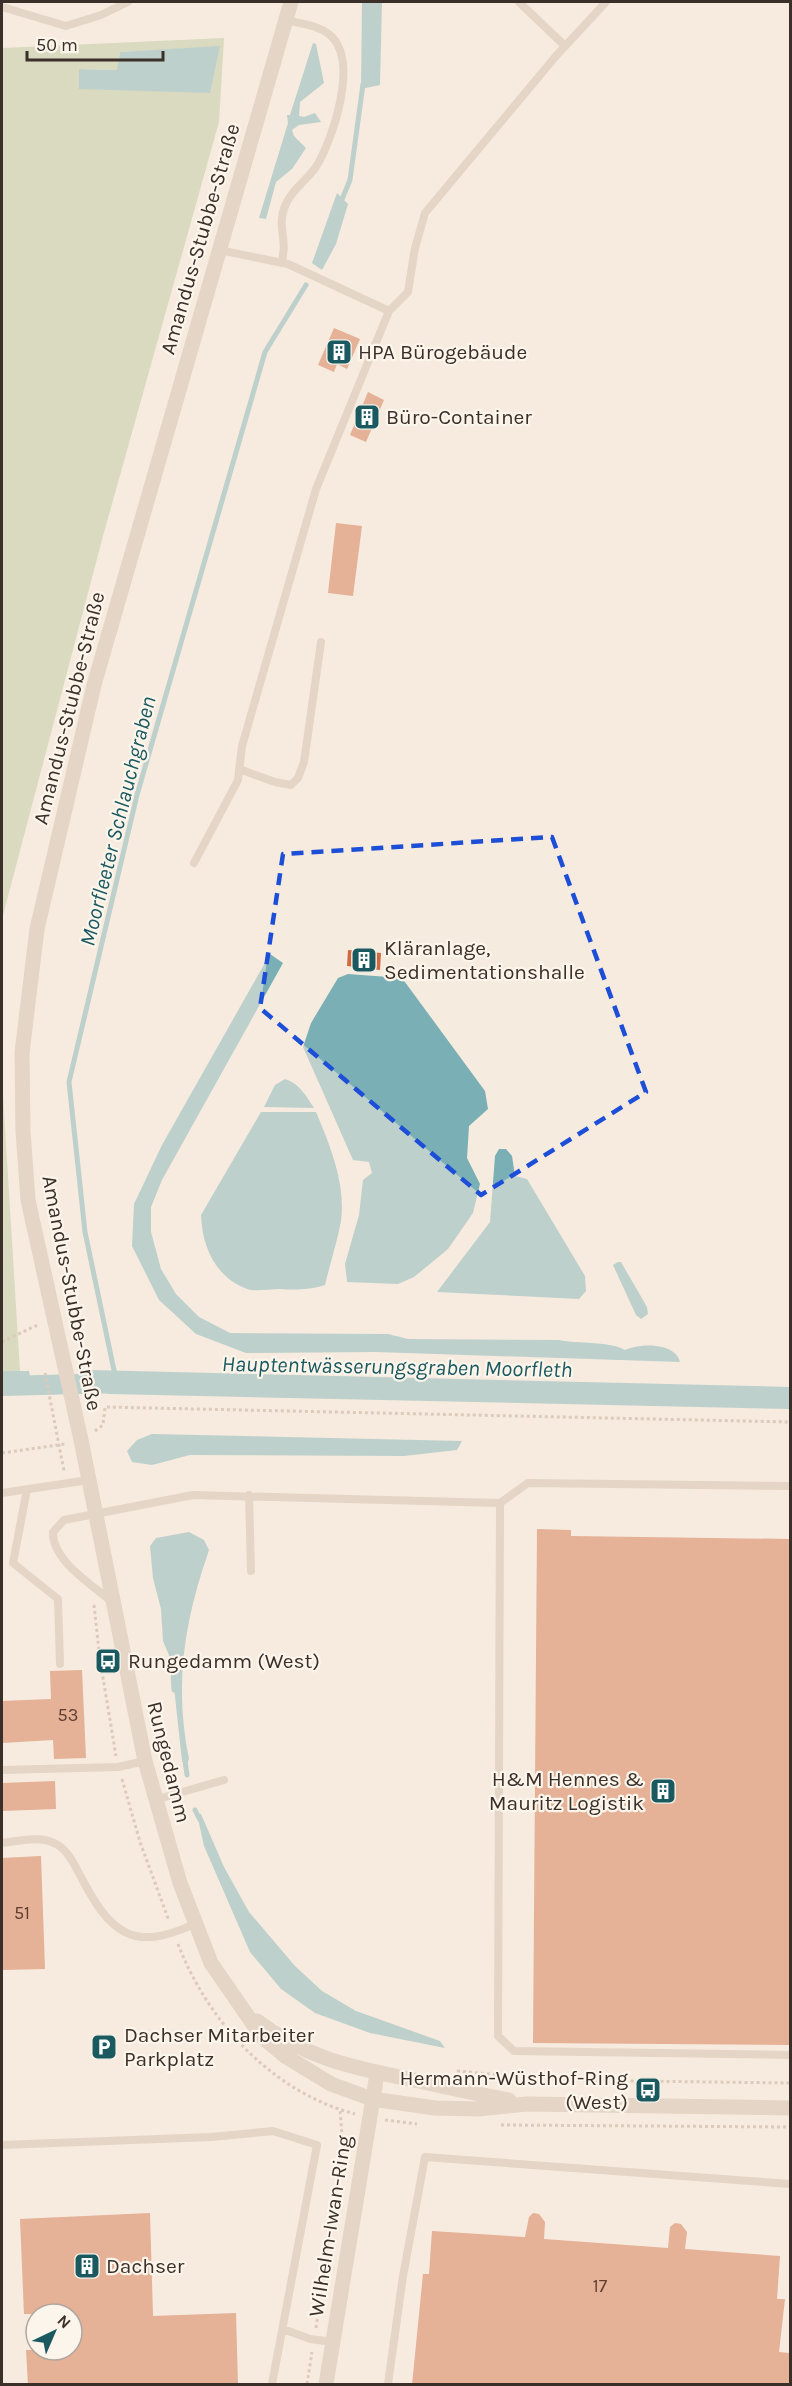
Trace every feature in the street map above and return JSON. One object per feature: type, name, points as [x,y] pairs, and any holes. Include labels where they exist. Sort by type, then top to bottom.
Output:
[{"type":"street","name":"Amandus-Stubbe-Straße","points":[[81,1440],[28,1200],[23,1131],[22,1053],[37,929],[94,685],[291,2]]},
{"type":"street","name":"Rungedamm","points":[[81,1440],[112,1602],[154,1800],[194,1924],[211,1963],[262,2037],[285,2056],[331,2084],[372,2100],[435,2108],[478,2109],[527,2104],[790,2108]]},
{"type":"street","name":"Rungedamm","points":[[243,2010],[292,2044],[329,2061],[377,2074],[527,2104]]},
{"type":"street","name":"Wilhelm-Iwan-Ring","points":[[326,2385],[368,2117],[377,2074]]},
{"type":"lane","points":[[2,7],[66,26],[101,15],[128,2]]},
{"type":"lane","points":[[519,2],[565,46]]},
{"type":"lane","points":[[194,863],[238,780],[242,746],[316,489],[389,311],[408,292],[415,248],[425,213],[565,46],[606,2]]},
{"type":"lane","points":[[281,263],[286,250],[280,227],[281,214],[286,202],[316,167],[329,139],[341,94],[344,66],[340,49],[333,37],[322,29],[286,20]]},
{"type":"lane","points":[[219,250],[293,267],[389,311]]},
{"type":"lane","points":[[239,770],[283,783],[291,784],[298,778],[304,762],[321,642]]},
{"type":"lane","points":[[2,1493],[88,1480]]},
{"type":"lane","points":[[112,1602],[61,1555],[55,1545],[53,1532],[60,1522],[69,1518],[194,1495],[500,1503],[528,1483],[790,1486]]},
{"type":"lane","points":[[27,1489],[13,1563],[58,1599],[60,1664]]},
{"type":"lane","points":[[249,1495],[251,1571]]},
{"type":"lane","points":[[500,1503],[498,2036],[514,2051],[790,2055]]},
{"type":"lane","points":[[2,1770],[118,1767],[145,1761]]},
{"type":"lane","points":[[154,1800],[224,1780]]},
{"type":"lane","points":[[2,1843],[45,1839],[58,1844],[69,1856],[96,1907],[113,1926],[133,1935],[155,1938],[174,1934],[194,1924]]},
{"type":"lane","points":[[2,2145],[211,2137],[273,2131],[317,2145],[272,2385]]},
{"type":"lane","points":[[387,2385],[403,2276],[425,2157],[790,2184]]},
{"type":"lane","points":[[283,2329],[314,2339],[333,2342]]},
{"type":"path","points":[[2,1342],[35,1326],[56,1328]]},
{"type":"path","points":[[45,1373],[66,1482]]},
{"type":"path","points":[[2,1453],[81,1440],[104,1425],[105,1407],[790,1422]]},
{"type":"path","points":[[92,1585],[100,1660],[118,1767],[140,1842],[174,1934],[203,1996],[230,2032],[280,2079],[340,2110],[368,2117],[424,2124]]},
{"type":"path","points":[[448,2070],[556,2080],[790,2083]]},
{"type":"path","points":[[307,2385],[343,2147],[340,2110]]},
{"type":"path","points":[[492,2125],[790,2127]]},
{"type":"highlighted area","points":[[552,837],[646,1092],[481,1195],[260,1008],[283,854]]},
{"type":"green space","points":[[224,38],[219,122],[103,536],[2,919],[2,48]],"holes":[[[220,47],[79,88],[79,69],[118,70],[120,52]]]},
{"type":"green space","points":[[2,1079],[20,1371],[2,1371]]},
{"type":"water","points":[[362,2],[382,2],[380,85],[361,89]]},
{"type":"water","points":[[313,43],[316,44],[324,83],[300,102],[299,116],[304,117],[315,113],[321,122],[299,125],[292,130],[294,136],[306,148],[292,169],[276,182],[266,219],[259,218],[288,123],[287,115],[290,115]]},
{"type":"water","points":[[220,46],[210,93],[79,89],[79,69],[117,70],[120,52]]},
{"type":"water","points":[[337,193],[348,204],[336,244],[322,270],[312,263]]},
{"type":"water","points":[[270,954],[283,963],[162,1180],[151,1207],[151,1232],[161,1269],[176,1294],[199,1317],[230,1333],[388,1334],[408,1339],[559,1340],[611,1345],[625,1350],[648,1345],[671,1351],[677,1355],[680,1362],[376,1352],[246,1353],[196,1334],[159,1300],[132,1246],[134,1204],[162,1145]]},
{"type":"water","points":[[348,974],[402,978],[485,1091],[488,1109],[469,1126],[467,1158],[480,1184],[473,1213],[448,1249],[414,1277],[398,1284],[347,1282],[345,1264],[359,1215],[363,1180],[372,1173],[369,1162],[353,1160],[303,1047],[311,1023],[338,978]]},
{"type":"water","points":[[285,1079],[298,1087],[314,1108],[264,1107],[275,1085]]},
{"type":"water","points":[[261,1112],[316,1112],[327,1138],[336,1165],[342,1207],[341,1221],[325,1285],[302,1289],[250,1290],[226,1277],[212,1259],[208,1249],[201,1215]]},
{"type":"water","points":[[499,1149],[506,1149],[512,1156],[515,1176],[527,1179],[585,1276],[586,1291],[579,1299],[437,1292],[490,1222],[495,1156]]},
{"type":"water","points":[[621,1262],[647,1307],[648,1314],[641,1319],[636,1315],[613,1265]]},
{"type":"water","points":[[90,1370],[790,1387],[790,1409],[110,1394],[95,1392]]},
{"type":"water","points":[[2,1371],[29,1371],[33,1392],[2,1392]]},
{"type":"water","points":[[152,1434],[462,1441],[457,1450],[404,1456],[190,1455],[152,1465],[132,1462],[127,1451],[137,1440]]},
{"type":"water","points":[[189,1532],[204,1540],[209,1550],[193,1602],[184,1653],[182,1705],[189,1759],[186,1766],[182,1761],[171,1660],[163,1641],[161,1609],[153,1578],[150,1546],[156,1538]]},
{"type":"water","points":[[197,1814],[201,1814],[224,1867],[249,1912],[295,1966],[322,1991],[356,2011],[440,2041],[445,2048],[370,2033],[315,2013],[281,1989],[250,1952],[204,1846]]},
{"type":"building","name":"HPA Bürogebäude","points":[[334,328],[360,339],[347,369],[337,364],[334,372],[318,365]]},
{"type":"building","name":"Büro-Container","points":[[368,392],[384,400],[366,442],[350,435]]},
{"type":"building","points":[[336,523],[362,526],[353,596],[328,593]]},
{"type":"building","name":"Kläranlage, Sedimentationshalle","points":[[348,950],[381,953],[380,970],[347,966]]},
{"type":"building","name":"H&M Hennes & Mauritz Logistik","points":[[537,1529],[571,1530],[571,1536],[790,1539],[790,2045],[533,2043]]},
{"type":"building","points":[[82,1670],[86,1758],[54,1759],[53,1740],[2,1743],[2,1701],[51,1699],[50,1671]]},
{"type":"building","points":[[55,1781],[56,1809],[2,1811],[2,1783]]},
{"type":"building","points":[[41,1856],[45,1969],[2,1970],[2,1858]]},
{"type":"building","name":"Dachser","points":[[150,2213],[153,2316],[236,2313],[238,2385],[28,2385],[27,2362],[84,2362],[84,2302],[24,2302],[24,2314],[20,2219]]},
{"type":"building","points":[[533,2213],[539,2214],[545,2222],[544,2239],[668,2248],[670,2227],[675,2223],[681,2224],[687,2232],[685,2249],[780,2256],[777,2299],[785,2299],[779,2352],[790,2353],[790,2385],[412,2385],[423,2274],[429,2274],[432,2231],[525,2237],[529,2217]]},
{"type":"waterway","name":"Moorfleeter Schlauchgraben","points":[[340,204],[350,180],[363,84]]},
{"type":"waterway","name":"Moorfleeter Schlauchgraben","points":[[115,1375],[85,1232],[69,1082],[137,795],[265,352],[306,285]]},
{"type":"waterway","name":"Hauptentwässerungsgraben Moorfleth","points":[[2,1386],[119,1383]]},
{"type":"waterway","points":[[172,1654],[174,1690]]},
{"type":"waterway","points":[[185,1761],[187,1775]]},
{"type":"waterway","points":[[195,1810],[200,1820]]},
{"type":"place","name":"HPA Bürogebäude","points":[[339,352]]},
{"type":"place","name":"Büro-Container","points":[[367,417]]},
{"type":"place","name":"Kläranlage, Sedimentationshalle","points":[[364,960]]},
{"type":"place","name":"Rungedamm (West)","points":[[108,1661]]},
{"type":"place","name":"H&M Hennes & Mauritz Logistik","points":[[663,1791]]},
{"type":"place","name":"Dachser Mitarbeiter Parkplatz","points":[[104,2047]]},
{"type":"place","name":"Hermann-Wüsthof-Ring (West)","points":[[648,2090]]},
{"type":"place","name":"Dachser","points":[[87,2266]]}]
